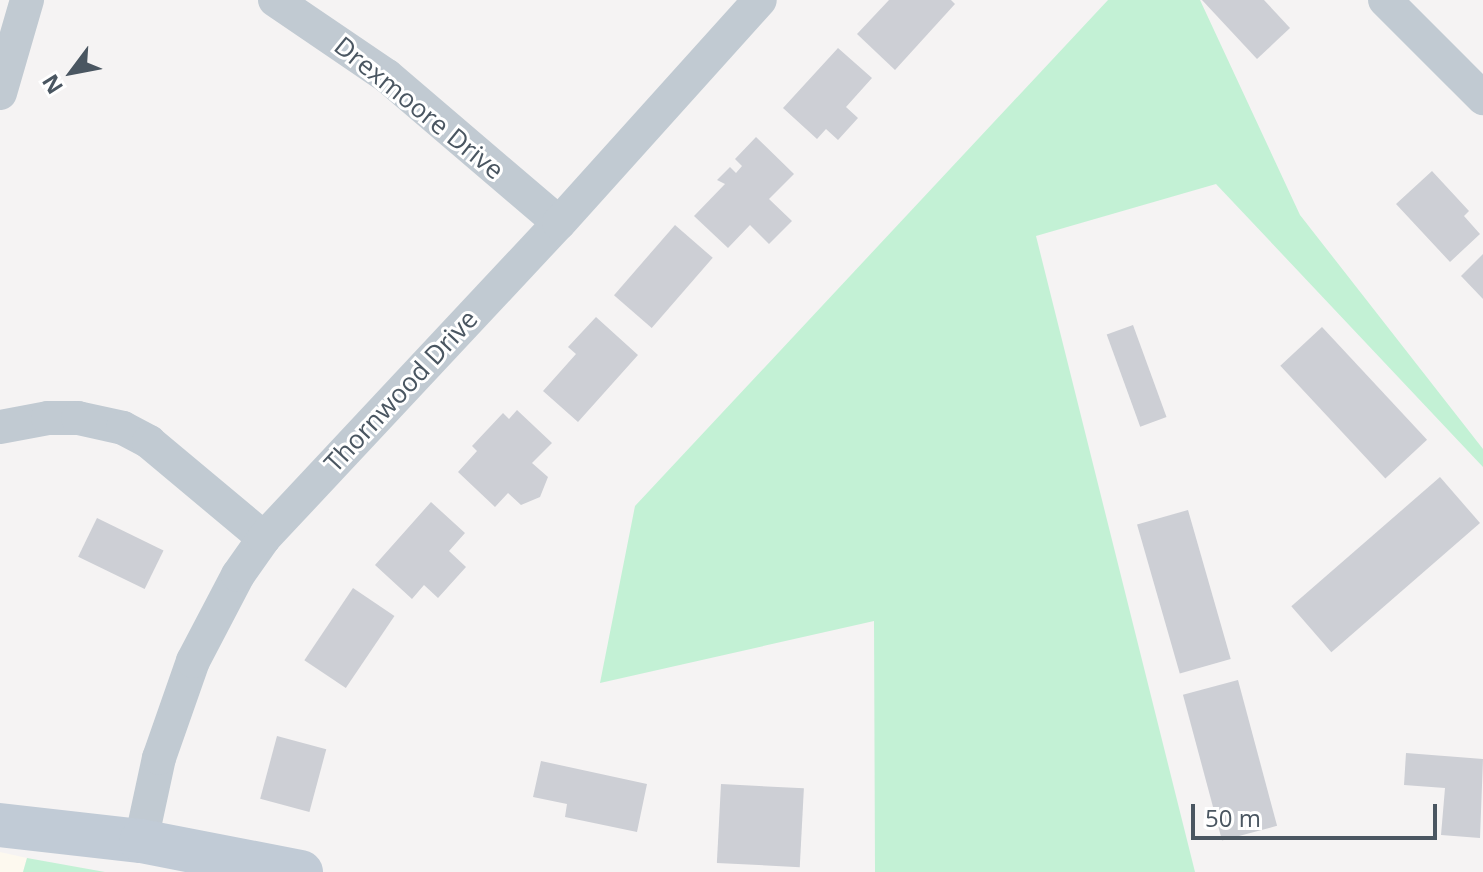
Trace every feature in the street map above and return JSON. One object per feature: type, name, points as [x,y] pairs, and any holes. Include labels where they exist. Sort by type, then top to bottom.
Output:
[{"type":"main road","points":[[0,825],[141,841],[301,872]]},
{"type":"street","points":[[0,93],[27,0]]},
{"type":"street","name":"Drexmoore Drive","points":[[275,0],[387,76],[559,223]]},
{"type":"street","name":"Thornwood Drive","points":[[141,841],[159,758],[193,661],[216,612],[264,538],[559,223],[760,0]]},
{"type":"street","points":[[1385,0],[1483,98]]},
{"type":"street","points":[[0,427],[48,418],[78,418],[123,428],[149,442],[264,538]]},
{"type":"shaded area","points":[[0,852],[27,858],[23,872],[0,872]]},
{"type":"green space","points":[[1108,0],[1200,0],[1300,215],[1483,449],[1483,467],[1216,184],[1036,236],[1195,872],[875,872],[874,621],[600,683],[635,506]]},
{"type":"green space","points":[[27,858],[105,872],[23,872]]},
{"type":"building","points":[[889,0],[951,0],[955,4],[895,70],[857,34]]},
{"type":"building","points":[[1202,0],[1264,0],[1290,28],[1257,59]]},
{"type":"building","points":[[838,48],[872,78],[846,107],[858,118],[838,140],[826,129],[817,139],[783,108]]},
{"type":"building","points":[[756,137],[794,174],[769,199],[792,221],[769,244],[750,225],[728,248],[694,216],[725,184],[717,180],[730,167],[736,173],[742,166],[735,159]]},
{"type":"building","points":[[1432,171],[1469,211],[1464,216],[1480,234],[1450,262],[1396,204]]},
{"type":"building","points":[[675,225],[713,258],[652,328],[614,295]]},
{"type":"building","points":[[1483,254],[1483,299],[1461,276]]},
{"type":"building","points":[[596,317],[638,355],[578,422],[543,391],[576,354],[568,347]]},
{"type":"building","points":[[1133,325],[1167,417],[1140,427],[1107,335]]},
{"type":"building","points":[[1322,327],[1427,440],[1385,479],[1280,366]]},
{"type":"building","points":[[517,410],[552,443],[532,463],[548,477],[540,497],[521,505],[508,493],[495,507],[458,472],[477,451],[472,446],[503,413],[509,419]]},
{"type":"building","points":[[1440,477],[1480,523],[1331,652],[1291,606]]},
{"type":"building","points":[[431,502],[465,533],[449,551],[466,567],[438,598],[424,585],[412,599],[375,565]]},
{"type":"building","points":[[1188,510],[1231,659],[1180,674],[1137,525]]},
{"type":"building","points":[[97,518],[164,550],[145,589],[78,557]]},
{"type":"building","points":[[353,588],[394,616],[346,688],[304,660]]},
{"type":"building","points":[[1238,680],[1277,826],[1222,841],[1183,695]]},
{"type":"building","points":[[277,736],[326,749],[309,812],[260,799]]},
{"type":"building","points":[[1406,753],[1483,759],[1480,838],[1441,835],[1445,788],[1404,785]]},
{"type":"building","points":[[541,761],[647,784],[637,832],[565,817],[567,804],[533,797]]},
{"type":"building","points":[[721,784],[804,788],[800,867],[717,863]]}]
